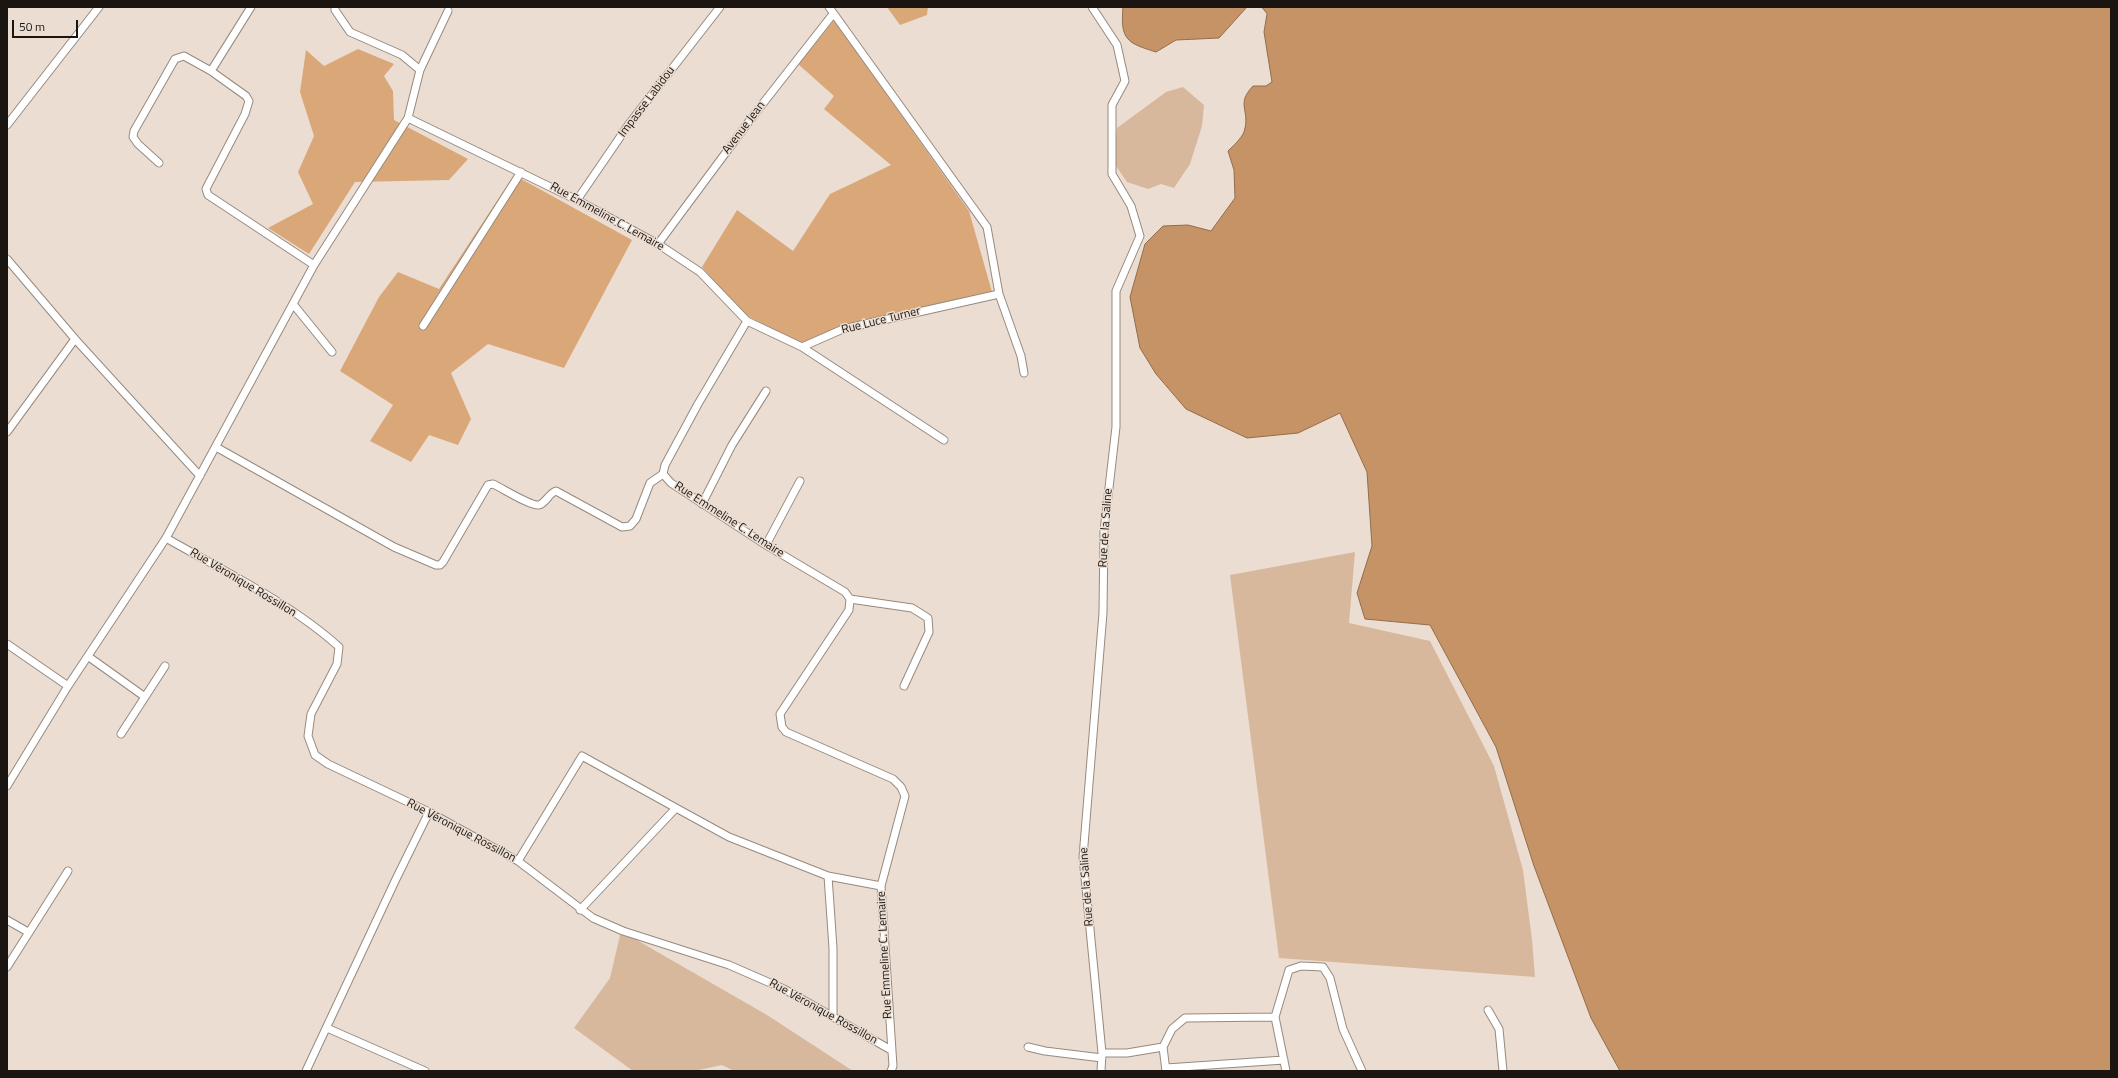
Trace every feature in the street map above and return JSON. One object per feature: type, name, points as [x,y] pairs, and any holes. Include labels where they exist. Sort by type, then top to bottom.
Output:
[{"type":"street","points":[[7,125],[99,7]]},
{"type":"street","points":[[211,71],[251,7]]},
{"type":"street","name":"Impasse Labidou","points":[[577,200],[629,124],[720,7]]},
{"type":"street","points":[[829,7],[987,227],[999,294],[1022,356],[1024,373]]},
{"type":"street","name":"Rue de la Saline","points":[[1092,7],[1118,45],[1124,81],[1112,105],[1112,174],[1131,206],[1140,236],[1116,291],[1116,427],[1104,531],[1103,613],[1083,857],[1102,1056],[1101,1071]]},
{"type":"street","points":[[333,8],[350,32],[402,55],[420,70]]},
{"type":"street","points":[[7,786],[68,686],[166,538],[314,265],[408,118],[420,70],[448,11]]},
{"type":"street","name":"Avenue Jean","points":[[658,244],[750,120],[833,14]]},
{"type":"street","points":[[159,163],[138,144],[133,137],[138,121],[175,60],[179,56],[184,56],[211,71],[246,96],[249,101],[245,114],[206,189],[208,195],[314,265]]},
{"type":"street","name":"Rue Emmeline C. Lemaire","points":[[408,118],[522,172],[658,244],[700,272],[747,321],[698,404],[665,465],[664,474],[671,483],[702,504],[766,545],[845,592],[850,599],[849,610],[780,714],[782,727],[786,732],[893,779],[901,787],[905,796],[881,886],[893,1066],[891,1071]]},
{"type":"street","points":[[423,326],[522,172]]},
{"type":"street","points":[[7,259],[76,339],[200,476]]},
{"type":"street","name":"Rue Luce Turner","points":[[802,348],[843,329],[999,294]]},
{"type":"street","points":[[293,304],[332,352]]},
{"type":"street","points":[[747,321],[802,348],[944,440]]},
{"type":"street","points":[[7,432],[76,339]]},
{"type":"street","points":[[702,504],[732,445],[766,391]]},
{"type":"street","points":[[216,447],[394,547],[436,565],[440,565],[443,562],[488,484],[493,484],[533,504],[543,502],[552,492],[556,491],[622,527],[630,526],[636,519],[650,483],[664,474]]},
{"type":"street","points":[[766,545],[800,481]]},
{"type":"street","name":"Rue Véronique Rossillon","points":[[166,538],[287,608],[326,635],[339,647],[337,664],[311,714],[308,736],[315,755],[328,764],[429,812],[518,861],[580,910],[593,918],[623,931],[729,966],[784,989],[891,1050]]},
{"type":"street","points":[[850,599],[912,608],[928,618],[929,632],[904,686]]},
{"type":"street","points":[[7,644],[68,686]]},
{"type":"street","points":[[89,656],[145,697]]},
{"type":"street","points":[[121,734],[165,666]]},
{"type":"street","points":[[518,861],[582,756],[729,837],[828,876],[881,886]]},
{"type":"street","points":[[580,910],[676,808]]},
{"type":"street","points":[[306,1071],[429,812]]},
{"type":"street","points":[[7,968],[28,932],[68,871]]},
{"type":"street","points":[[828,876],[833,948],[833,1017]]},
{"type":"street","points":[[7,920],[28,932]]},
{"type":"street","points":[[1286,1071],[1275,1018],[1289,970],[1301,966],[1323,967],[1330,978],[1342,1029],[1362,1071]]},
{"type":"street","points":[[1488,1010],[1499,1028],[1503,1071]]},
{"type":"street","points":[[1275,1018],[1185,1018],[1172,1029],[1163,1047],[1166,1069],[1284,1060]]},
{"type":"street","points":[[327,1028],[425,1071]]},
{"type":"street","points":[[1028,1047],[1045,1051],[1102,1056],[1163,1047]]},
{"type":"shaded area","points":[[887,7],[928,7],[927,15],[900,25]]},
{"type":"shaded area","points":[[1123,7],[1247,7],[1219,38],[1176,40],[1156,52],[1132,43],[1124,33],[1122,18]]},
{"type":"shaded area","points":[[1262,7],[2111,7],[2111,1071],[1620,1071],[1591,1018],[1534,866],[1496,747],[1430,625],[1365,619],[1357,593],[1372,546],[1367,472],[1340,413],[1298,433],[1247,438],[1186,409],[1156,374],[1140,348],[1130,297],[1145,244],[1163,226],[1188,225],[1211,231],[1235,198],[1234,170],[1228,151],[1243,135],[1246,124],[1244,103],[1248,93],[1253,86],[1266,86],[1272,82],[1264,32],[1267,14]]},
{"type":"shaded area","points":[[834,20],[969,211],[992,292],[840,326],[802,344],[742,313],[702,267],[737,210],[793,251],[830,194],[891,165],[824,109],[834,96],[798,64]]},
{"type":"shaded area","points":[[358,49],[394,64],[384,76],[393,91],[394,120],[468,159],[449,180],[355,182],[309,254],[268,228],[313,204],[298,172],[314,136],[300,92],[306,50],[324,66]]},
{"type":"shaded area","points":[[1183,87],[1204,105],[1202,126],[1190,164],[1174,188],[1161,184],[1148,189],[1127,182],[1114,163],[1117,128],[1166,92]]},
{"type":"shaded area","points":[[514,175],[632,240],[564,368],[488,344],[451,373],[471,419],[458,445],[429,435],[411,462],[370,441],[393,405],[340,371],[379,297],[398,272],[439,289]]},
{"type":"shaded area","points":[[1355,552],[1349,623],[1430,641],[1494,766],[1523,870],[1535,977],[1279,958],[1230,575]]},
{"type":"shaded area","points":[[621,931],[767,1015],[853,1071],[734,1071],[722,1065],[694,1071],[633,1071],[574,1028],[610,978]]}]
